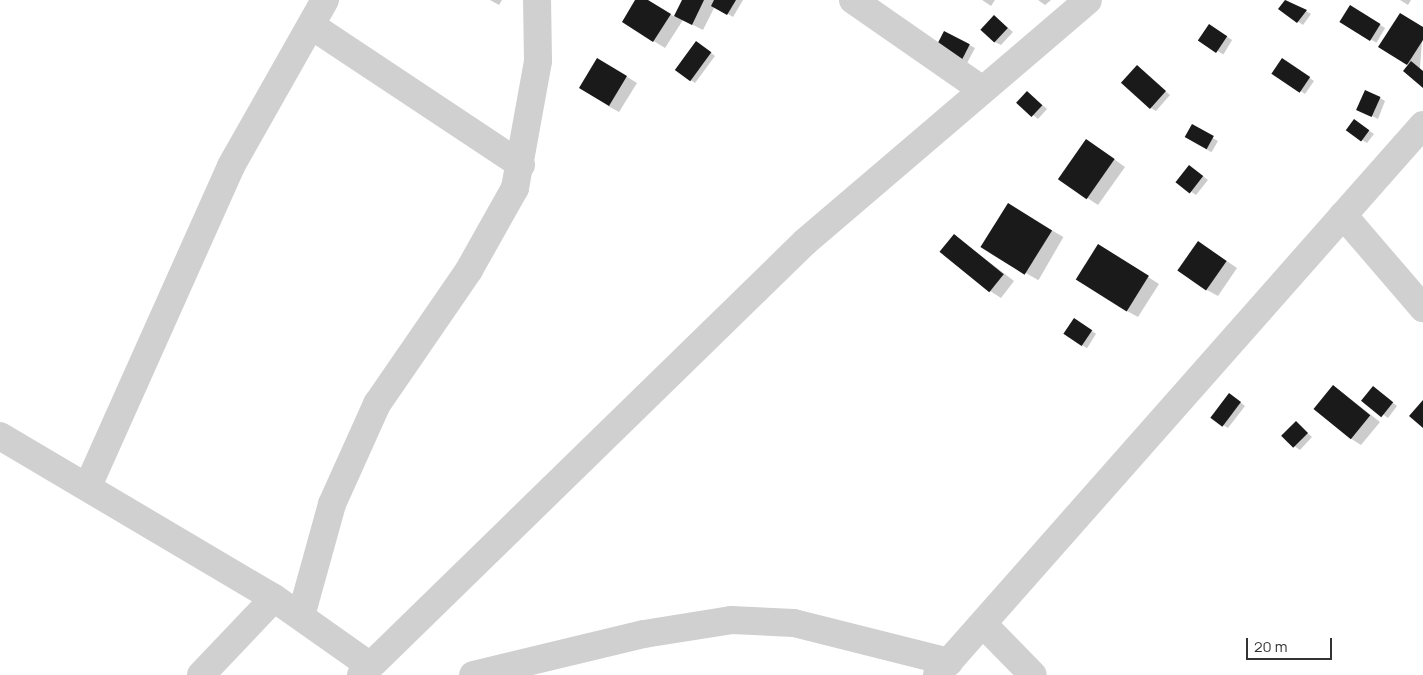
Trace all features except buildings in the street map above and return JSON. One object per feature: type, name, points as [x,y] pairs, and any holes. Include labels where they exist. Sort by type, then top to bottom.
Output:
[{"type":"street","points":[[88,486],[231,166],[325,0]]},
{"type":"street","points":[[301,616],[332,504],[376,404],[469,270],[515,188],[521,165],[538,61],[537,0]]},
{"type":"street","points":[[852,0],[981,89]]},
{"type":"street","points":[[0,436],[88,486],[274,598],[301,616],[365,670],[806,242],[981,89],[1088,0]]},
{"type":"street","points":[[312,26],[521,165]]},
{"type":"street","points":[[473,675],[644,634],[732,620],[794,623],[943,668],[1423,125]]},
{"type":"street","points":[[1343,214],[1423,308]]},
{"type":"street","points":[[201,675],[274,598]]},
{"type":"street","points":[[983,624],[1033,675]]}]
